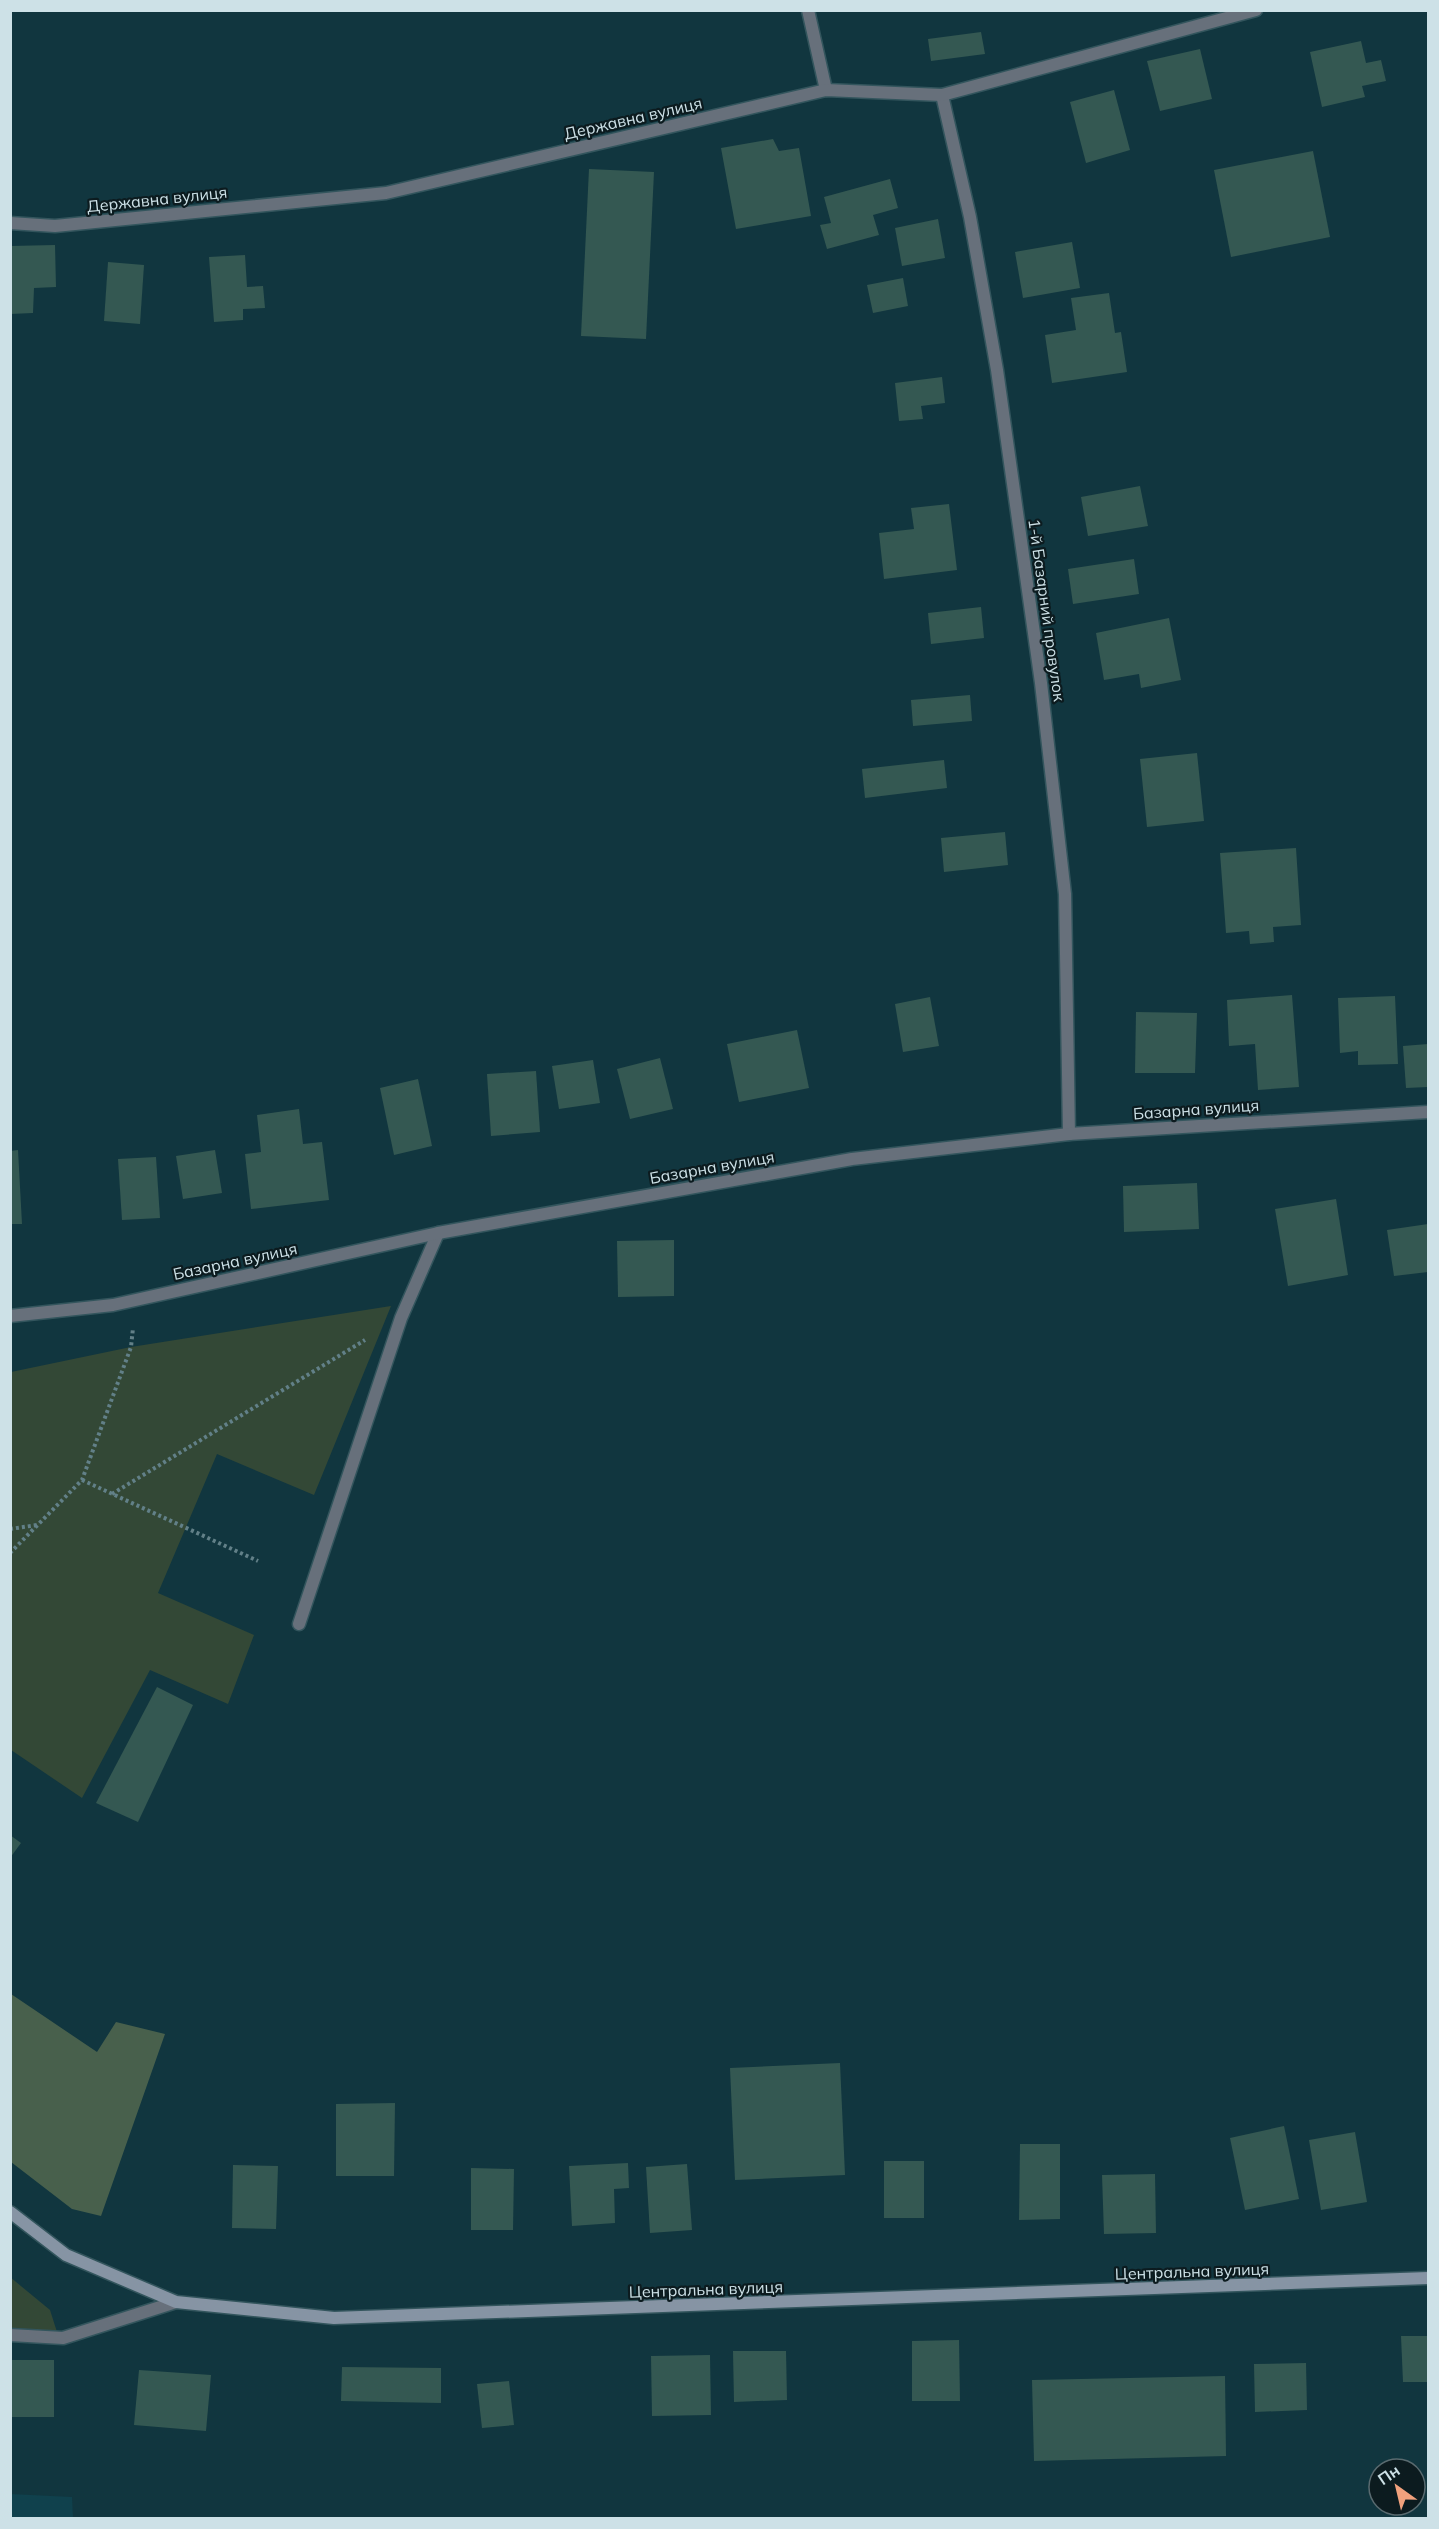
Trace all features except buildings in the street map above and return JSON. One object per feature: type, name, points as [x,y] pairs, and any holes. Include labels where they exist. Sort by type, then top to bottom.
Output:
[{"type":"main road","name":"Центральна вулиця","points":[[10,2212],[66,2255],[176,2302],[334,2318],[1428,2278]]},
{"type":"street","points":[[808,10],[826,90]]},
{"type":"street","name":"Державна вулиця","points":[[10,223],[55,226],[386,193],[826,90],[942,95],[1256,10]]},
{"type":"street","name":"1-й Базарний провулок","points":[[942,95],[970,217],[997,370],[1041,683],[1065,894],[1069,1134]]},
{"type":"street","name":"Базарна вулиця","points":[[10,1316],[113,1305],[438,1233],[852,1159],[1069,1134],[1428,1112]]},
{"type":"street","points":[[299,1624],[401,1318],[438,1233]]},
{"type":"street","points":[[10,2335],[63,2338],[176,2302]]},
{"type":"path","points":[[10,1553],[82,1480],[131,1347],[135,1300]]},
{"type":"path","points":[[112,1494],[401,1318]]},
{"type":"path","points":[[82,1480],[258,1562]]},
{"type":"path","points":[[10,1529],[38,1525]]},
{"type":"shaded area","points":[[10,2494],[72,2497],[73,2518],[11,2518]]},
{"type":"green space","points":[[391,1306],[314,1495],[217,1454],[158,1593],[254,1635],[228,1704],[150,1670],[82,1798],[11,1750],[11,1372],[131,1347]]},
{"type":"green space","points":[[11,1994],[97,2052],[116,2022],[165,2034],[101,2216],[72,2209],[11,2162]]},
{"type":"green space","points":[[10,2277],[50,2310],[57,2332],[11,2331]]}]
